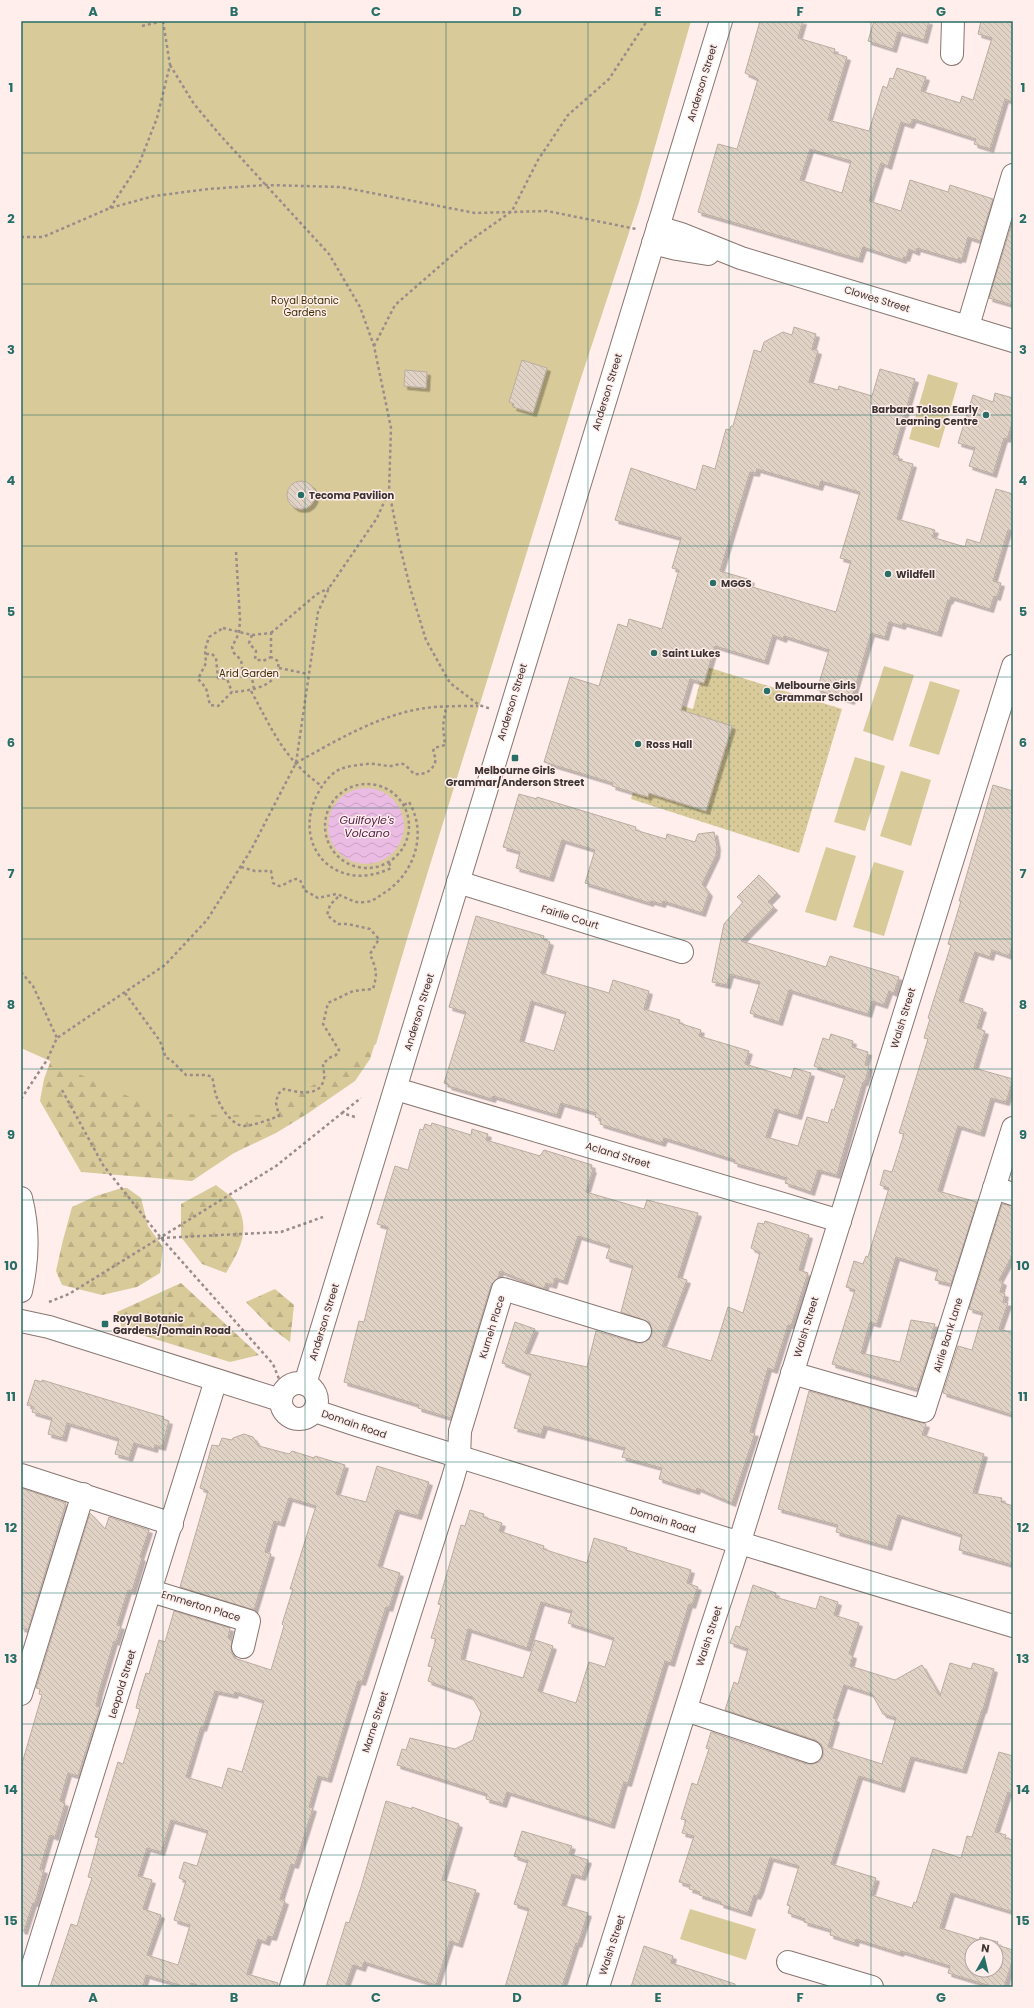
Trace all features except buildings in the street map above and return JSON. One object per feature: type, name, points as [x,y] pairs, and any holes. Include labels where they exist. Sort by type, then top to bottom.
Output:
[{"type":"street","name":"Anderson Street","points":[[305,1384],[721,21]]},
{"type":"street","points":[[952,54],[953,21]]},
{"type":"street","points":[[968,326],[1013,175]]},
{"type":"street","name":"Clowes Street","points":[[656,235],[677,249],[741,258],[968,326],[1013,341]]},
{"type":"street","name":"Walsh Street","points":[[598,1987],[739,1544],[1013,666]]},
{"type":"street","name":"Fairlie Court","points":[[458,882],[682,952]]},
{"type":"street","name":"Acland Street","points":[[396,1089],[840,1221]]},
{"type":"street","name":"Airlie Bank Lane","points":[[792,1373],[924,1411],[1003,1191],[1013,1128]]},
{"type":"street","points":[[21,1198],[27,1236],[26,1260],[21,1291]]},
{"type":"street","name":"Kurneh Place","points":[[459,1457],[460,1431],[503,1290],[640,1331]]},
{"type":"street","points":[[21,1321],[49,1327],[216,1380],[282,1395]]},
{"type":"street","name":"Leopold Street","points":[[26,1987],[216,1380]]},
{"type":"street","points":[[294,1384],[305,1384],[310,1386],[316,1395],[317,1406],[307,1418],[302,1420],[291,1418],[283,1410],[282,1395],[294,1384]]},
{"type":"street","name":"Domain Road","points":[[315,1410],[459,1457],[739,1544],[1013,1626]]},
{"type":"street","name":"Marne Street","points":[[291,1987],[459,1457]]},
{"type":"street","points":[[21,1475],[172,1524]]},
{"type":"street","points":[[21,1694],[83,1494]]},
{"type":"street","name":"Emmerton Place","points":[[151,1591],[249,1621],[243,1647]]},
{"type":"street","points":[[686,1710],[811,1752]]},
{"type":"street","points":[[788,1962],[872,1987]]},
{"type":"path","points":[[142,26],[163,21],[170,65],[194,104],[330,254],[360,306],[374,346],[391,428],[389,491],[411,591],[426,640],[450,683],[479,706]]},
{"type":"path","points":[[374,346],[395,305],[464,246],[512,211],[538,160],[568,115],[608,79],[647,21]]},
{"type":"path","points":[[110,208],[139,164],[157,118],[170,65]]},
{"type":"path","points":[[21,237],[43,237],[110,208],[154,196],[208,189],[266,185],[342,187],[475,213],[547,210],[630,227],[656,235]]},
{"type":"path","points":[[21,1099],[47,1060],[57,1038],[165,965],[207,920],[241,867],[296,763],[318,612],[329,588],[378,518],[389,491]]},
{"type":"path","points":[[236,552],[239,633],[232,648],[234,653],[241,660],[242,672],[252,678],[252,690],[284,752],[306,775],[322,786]]},
{"type":"path","points":[[271,657],[278,661],[279,668],[272,682],[252,690],[232,692],[218,706],[210,705],[206,688],[198,679],[206,663],[209,637],[223,628],[252,635],[271,633],[317,594],[329,588]]},
{"type":"path","points":[[271,633],[271,657]]},
{"type":"path","points":[[252,635],[249,643],[256,651],[255,658],[263,661],[271,657]]},
{"type":"path","points":[[206,654],[212,654],[216,658],[218,678],[227,679],[232,692]]},
{"type":"path","points":[[279,668],[308,674]]},
{"type":"path","points":[[296,763],[358,729],[402,714],[435,707],[479,706],[508,715]]},
{"type":"path","points":[[389,863],[391,868],[373,876],[363,877],[337,871],[321,858],[314,846],[309,824],[313,804],[322,786],[340,769],[350,766],[370,764],[391,766],[400,764],[404,765],[414,774],[424,774],[432,768],[436,759],[433,752],[434,748],[445,745],[444,726],[446,707]]},
{"type":"path","points":[[370,784],[384,788],[395,795],[404,805],[408,818],[409,831],[406,844],[398,856],[389,863],[373,868],[359,868],[346,863],[334,854],[327,842],[324,827],[326,813],[333,800],[344,791],[357,785],[370,784]]},
{"type":"path","points":[[241,867],[255,871],[271,871],[273,883],[279,886],[293,879],[298,879],[301,881],[304,890],[318,898],[323,898],[332,894],[340,895],[351,901],[364,903],[379,897],[398,884],[414,858],[417,844],[417,828],[413,808],[410,802],[404,805]]},
{"type":"path","points":[[125,992],[160,1041],[166,1058],[170,1059],[186,1076],[199,1076],[207,1074],[212,1077],[215,1094],[222,1109],[237,1124],[244,1126],[271,1120],[279,1116],[276,1103],[278,1094],[284,1090],[304,1094],[317,1090],[324,1080],[323,1064],[329,1058],[336,1055],[339,1050],[323,1024],[328,1003],[353,991],[373,989],[375,983],[377,972],[370,954],[379,938],[370,929],[348,924],[338,924],[327,915],[330,905],[340,895]]},
{"type":"path","points":[[22,975],[33,986],[57,1038]]},
{"type":"path","points":[[62,1090],[103,1165],[161,1238],[273,1364],[282,1395]]},
{"type":"path","points":[[49,1302],[69,1294],[276,1166],[361,1098]]},
{"type":"path","points":[[342,1113],[355,1117]]},
{"type":"path","points":[[161,1238],[281,1232],[323,1217]]},
{"type":"green space","name":"Royal Botanic Gardens","points":[[21,21],[691,21],[639,202],[578,387],[376,1044],[267,1115],[168,1114],[21,1048]]},
{"type":"green space","points":[[928,374],[958,383],[939,448],[909,439]]},
{"type":"green space","points":[[704,666],[842,709],[799,853],[631,799],[659,699],[693,709]]},
{"type":"green space","points":[[884,666],[914,675],[893,741],[863,731]]},
{"type":"green space","points":[[930,681],[960,690],[939,755],[909,746]]},
{"type":"green space","points":[[855,757],[885,766],[865,831],[834,822]]},
{"type":"green space","points":[[901,771],[931,780],[911,846],[880,836]]},
{"type":"green space","points":[[826,847],[856,856],[836,921],[805,912]]},
{"type":"green space","points":[[874,862],[904,871],[884,936],[853,927]]},
{"type":"green space","points":[[377,1037],[370,1059],[355,1081],[307,1114],[276,1133],[234,1153],[192,1181],[81,1172],[40,1101],[44,1079],[55,1049]]},
{"type":"green space","points":[[216,1185],[236,1202],[243,1221],[240,1247],[226,1273],[202,1264],[181,1237],[181,1204]]},
{"type":"green space","points":[[122,1188],[127,1188],[141,1198],[148,1226],[163,1247],[160,1273],[137,1287],[102,1295],[62,1285],[56,1271],[72,1207],[96,1196]]},
{"type":"green space","points":[[181,1283],[259,1355],[230,1362],[122,1329],[117,1312]]},
{"type":"green space","points":[[275,1289],[294,1305],[290,1342],[270,1327],[246,1302]]},
{"type":"green space","points":[[690,1909],[756,1929],[746,1960],[680,1939]]},
{"type":"water","name":"Guilfoyle's Volcano","points":[[366,788],[381,791],[393,799],[401,811],[404,826],[401,841],[393,853],[381,861],[366,864],[351,861],[339,853],[331,841],[328,826],[331,811],[339,799],[351,791]]},
{"type":"place","name":"Barbara Tolson Early Learning Centre","points":[[986,415]]},
{"type":"place","name":"Tecoma Pavilion","points":[[301,495]]},
{"type":"place","name":"Wildfell","points":[[888,574]]},
{"type":"place","name":"MGGS","points":[[713,583]]},
{"type":"place","name":"Saint Lukes","points":[[654,653]]},
{"type":"place","name":"Melbourne Girls Grammar School","points":[[767,691]]},
{"type":"place","name":"Ross Hall","points":[[638,744]]},
{"type":"place","name":"Melbourne Girls Grammar/Anderson Street","points":[[515,758]]},
{"type":"place","name":"Royal Botanic Gardens/Domain Road","points":[[105,1324]]},
{"type":"park label","name":"Arid Garden","points":[[249,673]]}]
